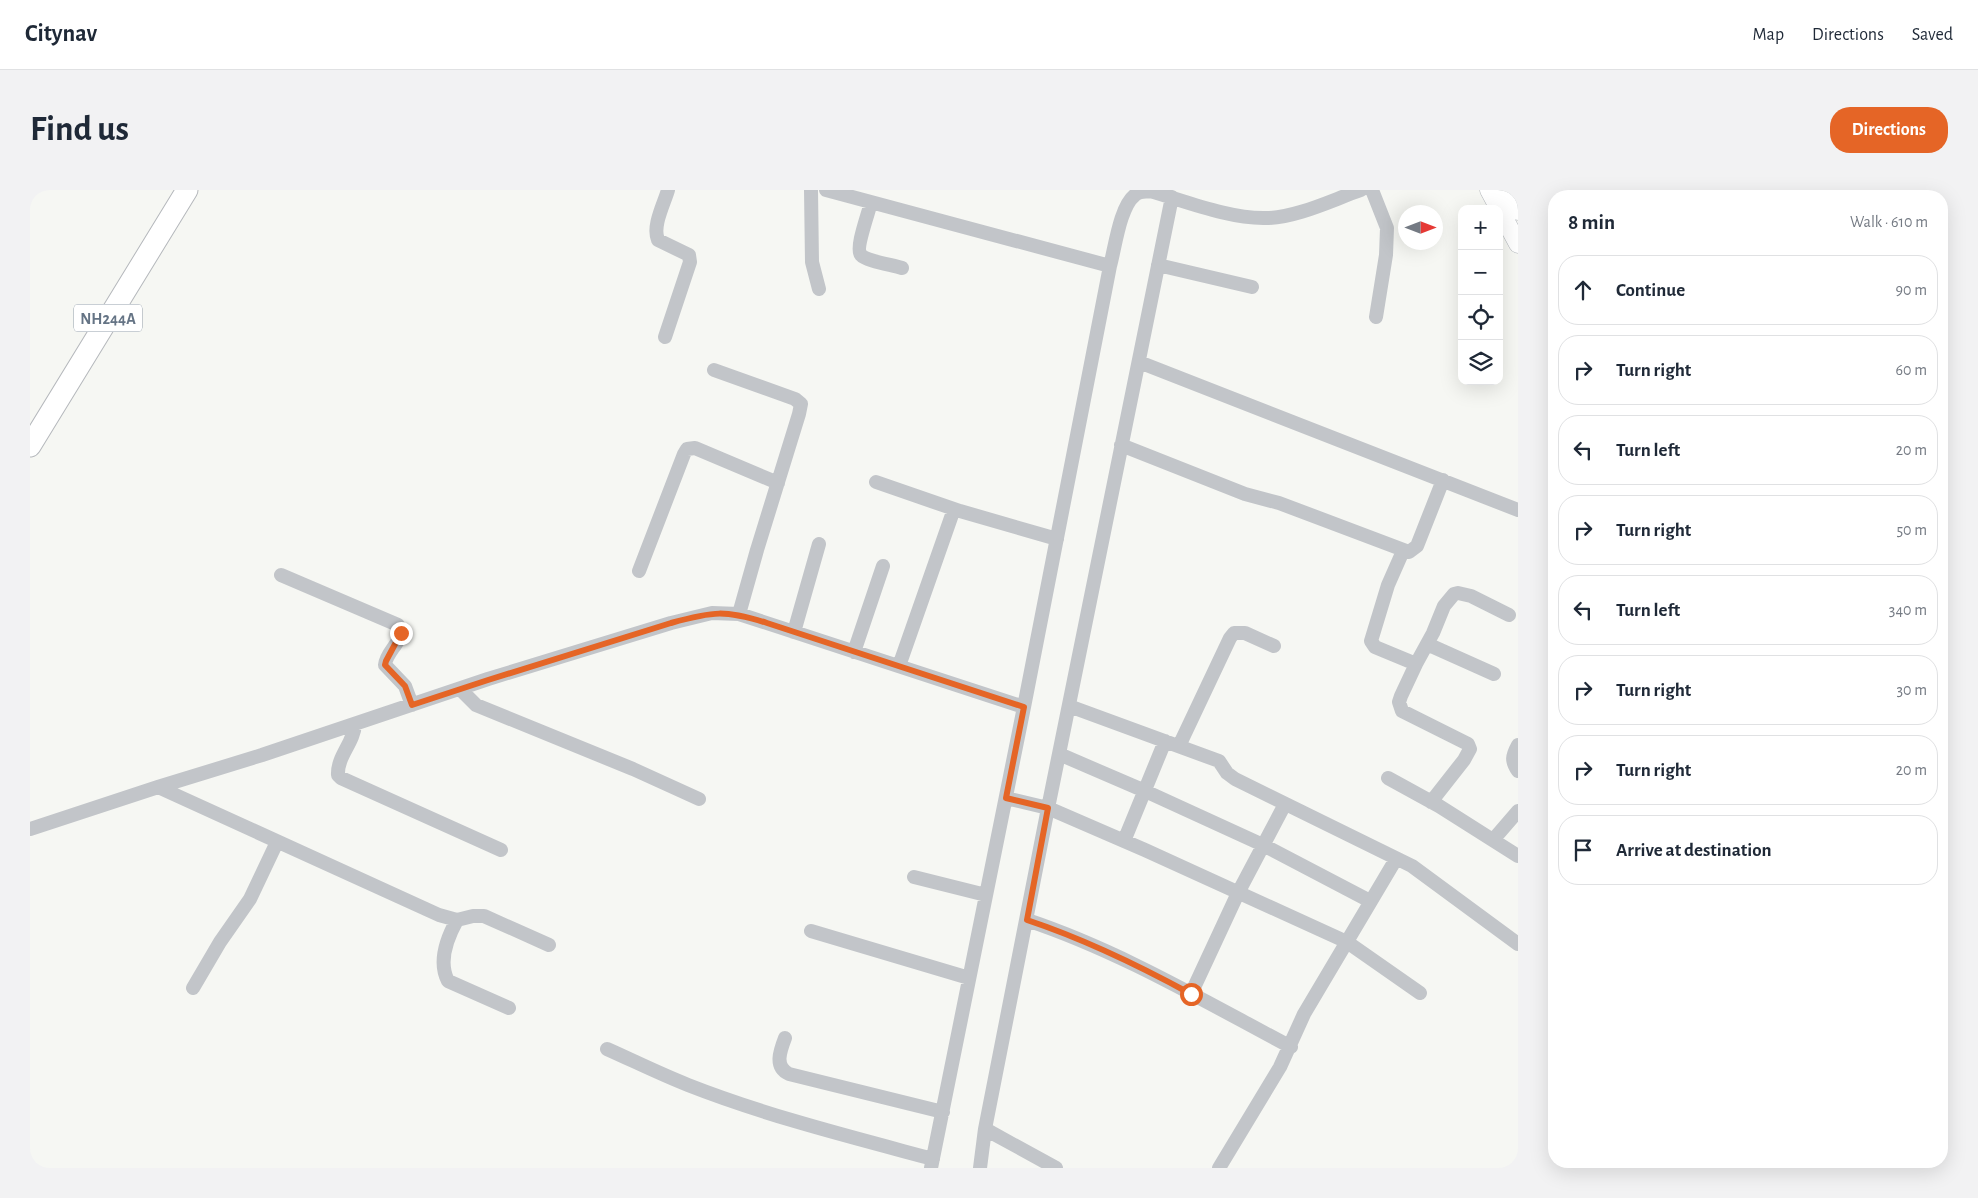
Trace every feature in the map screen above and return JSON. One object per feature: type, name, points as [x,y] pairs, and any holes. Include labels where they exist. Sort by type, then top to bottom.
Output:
[{"type":"highway","name":"NH244A","points":[[30,446],[187,190]]},
{"type":"main road","points":[[1489,190],[1518,244]]},
{"type":"main road","points":[[1507,190],[1518,211]]},
{"type":"street","points":[[665,337],[690,262],[689,255],[658,240],[656,235],[657,224],[668,190]]},
{"type":"street","points":[[811,190],[812,262],[819,289]]},
{"type":"street","points":[[826,190],[1110,266]]},
{"type":"street","points":[[607,1049],[686,1084],[734,1102],[932,1164],[986,895],[1011,799],[1024,707],[1110,266],[1129,201],[1135,192],[1150,191],[1180,196],[1229,213],[1267,218],[1289,215],[1361,190]]},
{"type":"street","points":[[1372,190],[1387,228],[1386,255],[1376,317]]},
{"type":"street","points":[[980,1168],[1027,920],[1043,807],[1059,754],[1158,265],[1180,196]]},
{"type":"street","points":[[871,202],[860,240],[860,255],[902,268]]},
{"type":"street","points":[[1158,265],[1252,287]]},
{"type":"street","points":[[1139,362],[1518,510]]},
{"type":"street","points":[[714,370],[800,402],[799,414],[739,614]]},
{"type":"street","points":[[1121,445],[1245,494],[1279,504],[1404,552],[1412,552],[1417,546],[1443,480]]},
{"type":"street","points":[[639,571],[687,449],[695,448],[778,483]]},
{"type":"street","points":[[876,482],[954,509],[1057,539]]},
{"type":"street","points":[[899,666],[954,509]]},
{"type":"street","points":[[794,632],[819,544]]},
{"type":"street","points":[[1404,552],[1388,585],[1371,641],[1375,646],[1416,664]]},
{"type":"street","points":[[854,652],[883,566]]},
{"type":"street","points":[[281,575],[398,624],[400,636],[385,665],[405,686],[412,705]]},
{"type":"street","points":[[1431,802],[1464,760],[1470,749],[1468,744],[1402,711],[1399,707],[1401,696],[1433,633],[1444,606],[1454,594],[1471,596],[1510,615]]},
{"type":"street","points":[[30,829],[460,689],[697,616],[726,613],[739,614],[1024,707]]},
{"type":"street","points":[[1179,746],[1234,633],[1245,633],[1274,646]]},
{"type":"street","points":[[1426,644],[1494,674]]},
{"type":"street","points":[[460,689],[476,704],[699,798]]},
{"type":"street","points":[[1069,706],[1219,761],[1231,777],[1412,866],[1518,944]]},
{"type":"street","points":[[355,724],[352,739],[339,766],[338,774],[341,778],[501,850]]},
{"type":"street","points":[[1124,841],[1165,741]]},
{"type":"street","points":[[1518,745],[1512,758],[1513,764],[1518,771]]},
{"type":"street","points":[[1059,754],[1263,845],[1370,901]]},
{"type":"street","points":[[1388,778],[1431,802],[1518,856]]},
{"type":"street","points":[[158,787],[432,912],[457,920],[480,915],[484,916],[549,945]]},
{"type":"street","points":[[1011,799],[1043,807],[1124,841],[1346,942],[1420,993]]},
{"type":"street","points":[[1191,994],[1238,892],[1285,804]]},
{"type":"street","points":[[1493,840],[1518,811]]},
{"type":"street","points":[[193,988],[220,942],[250,899],[277,842]]},
{"type":"street","points":[[1219,1168],[1280,1067],[1304,1014],[1396,858]]},
{"type":"street","points":[[914,877],[986,895]]},
{"type":"street","points":[[457,920],[445,947],[444,973],[448,981],[509,1008]]},
{"type":"street","points":[[1027,920],[1067,933],[1142,968],[1291,1046]]},
{"type":"street","points":[[811,931],[969,978]]},
{"type":"street","points":[[785,1038],[779,1054],[779,1060],[783,1071],[789,1074],[942,1112]]},
{"type":"street","points":[[986,1129],[1056,1168]]},
{"type":"route","points":[[401,633],[385,665],[405,686],[412,705],[671,623],[712,613],[726,613],[739,614],[1024,707],[1006,798],[1048,808],[1027,920],[1067,933],[1142,968],[1191,994]]}]
